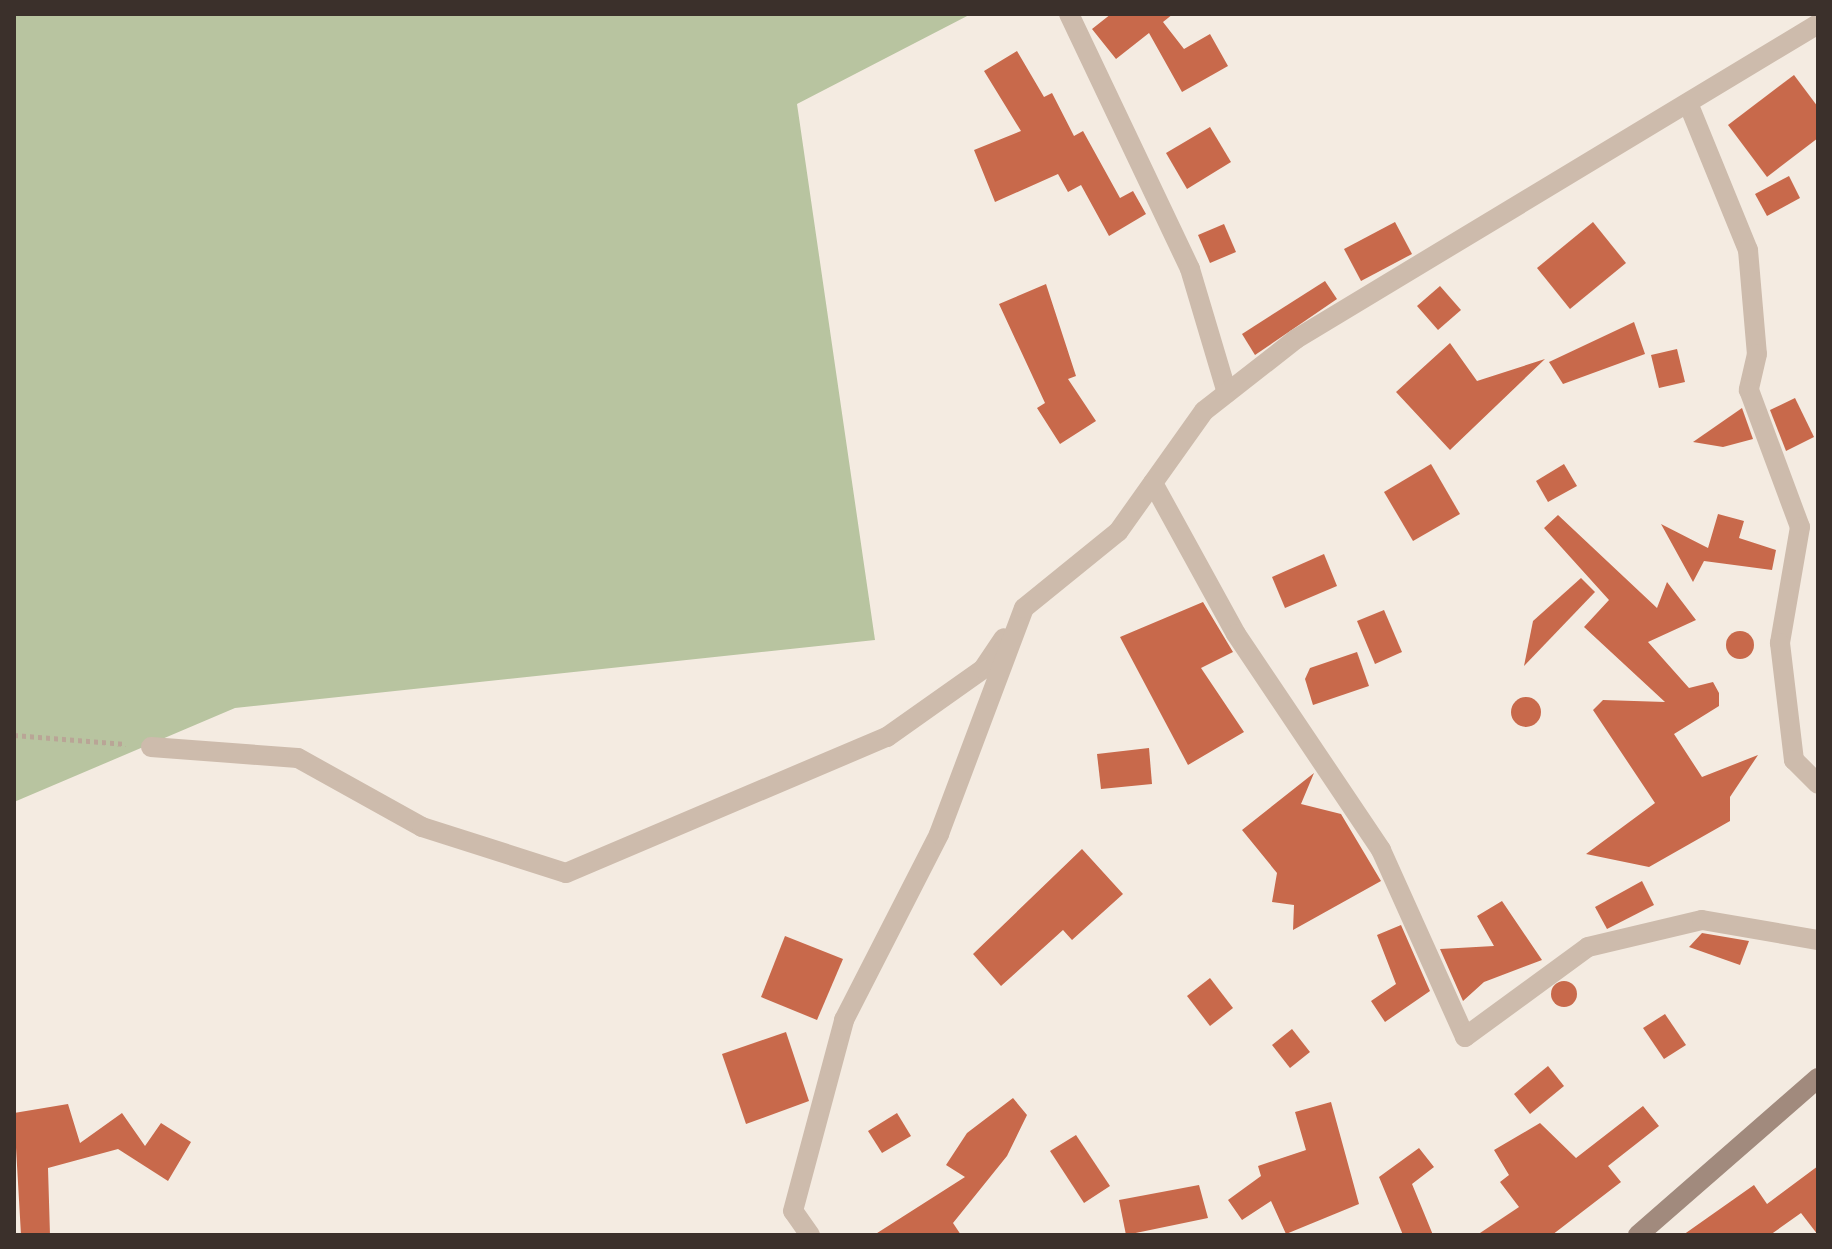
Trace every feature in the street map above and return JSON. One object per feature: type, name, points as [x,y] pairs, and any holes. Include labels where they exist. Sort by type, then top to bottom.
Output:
[{"type":"main road","points":[[1638,1235],[1818,1078]]},
{"type":"street","points":[[1069,14],[1190,269],[1227,393]]},
{"type":"street","points":[[151,747],[298,758],[422,827],[566,873],[887,737],[983,669],[1024,608],[1118,532],[1204,411],[1296,339],[1818,24]]},
{"type":"street","points":[[1688,103],[1748,250],[1757,354],[1749,390],[1800,527],[1780,643],[1794,760],[1818,784]]},
{"type":"street","points":[[1153,483],[1236,634],[1381,850],[1465,1037],[1588,947],[1702,920],[1818,940]]},
{"type":"street","points":[[810,1235],[793,1211],[844,1020],[939,834],[1024,608]]},
{"type":"path","points":[[14,735],[151,747]]},
{"type":"green space","points":[[14,14],[971,14],[797,104],[875,640],[235,708],[14,802]]},
{"type":"building","points":[[1111,14],[1173,14],[1163,22],[1184,49],[1210,34],[1228,66],[1182,92],[1149,33],[1116,59],[1092,29]]},
{"type":"building","points":[[1017,51],[1044,97],[1052,93],[1074,136],[1083,131],[1120,198],[1133,191],[1146,214],[1109,236],[1081,185],[1068,192],[1058,174],[995,202],[974,150],[1021,131],[984,71]]},
{"type":"building","points":[[1794,75],[1818,107],[1818,138],[1767,177],[1728,125]]},
{"type":"building","points":[[1210,127],[1231,162],[1187,189],[1166,153]]},
{"type":"building","points":[[1789,176],[1800,198],[1767,216],[1755,194]]},
{"type":"building","points":[[1395,222],[1412,254],[1361,281],[1344,249]]},
{"type":"building","points":[[1593,222],[1626,263],[1570,309],[1537,268]]},
{"type":"building","points":[[1224,224],[1236,252],[1210,263],[1198,235]]},
{"type":"building","points":[[1325,281],[1337,299],[1255,355],[1242,334]]},
{"type":"building","points":[[1046,284],[1076,376],[1068,379],[1096,421],[1060,444],[1037,408],[1045,403],[999,304]]},
{"type":"building","points":[[1440,286],[1461,310],[1438,330],[1417,306]]},
{"type":"building","points":[[1634,322],[1645,354],[1563,384],[1549,362]]},
{"type":"building","points":[[1450,343],[1477,381],[1545,359],[1450,450],[1396,392]]},
{"type":"building","points":[[1677,349],[1685,382],[1659,388],[1651,355]]},
{"type":"building","points":[[1795,398],[1814,437],[1786,451],[1770,410]]},
{"type":"building","points":[[1742,408],[1753,439],[1723,447],[1693,442]]},
{"type":"building","points":[[1431,464],[1460,514],[1413,541],[1384,492]]},
{"type":"building","points":[[1564,464],[1577,486],[1548,502],[1536,481]]},
{"type":"building","points":[[1718,514],[1744,521],[1739,538],[1776,550],[1772,570],[1704,561],[1693,582],[1661,524],[1708,548]]},
{"type":"building","points":[[1558,515],[1657,608],[1667,582],[1696,620],[1648,642],[1689,688],[1713,682],[1719,693],[1719,706],[1674,734],[1702,777],[1758,755],[1730,797],[1730,821],[1649,867],[1586,854],[1655,803],[1593,710],[1603,700],[1665,702],[1584,627],[1609,600],[1544,528]]},
{"type":"building","points":[[1324,554],[1337,586],[1285,608],[1272,577]]},
{"type":"building","points":[[1581,578],[1595,592],[1524,666],[1533,621]]},
{"type":"building","points":[[1203,602],[1233,652],[1201,668],[1244,732],[1188,765],[1120,637]]},
{"type":"building","points":[[1384,610],[1402,652],[1375,664],[1357,621]]},
{"type":"building","points":[[1740,631],[1750,635],[1754,645],[1750,655],[1740,659],[1730,655],[1726,645],[1730,635]]},
{"type":"building","points":[[1357,652],[1369,686],[1313,705],[1305,679],[1310,668]]},
{"type":"building","points":[[1526,697],[1537,701],[1541,712],[1537,723],[1526,727],[1515,723],[1511,712],[1515,701]]},
{"type":"building","points":[[1149,748],[1152,784],[1101,789],[1097,754]]},
{"type":"building","points":[[1314,773],[1301,804],[1341,814],[1381,881],[1293,930],[1294,905],[1272,902],[1277,873],[1242,830]]},
{"type":"building","points":[[1082,849],[1123,894],[1072,940],[1063,930],[1001,986],[973,954]]},
{"type":"building","points":[[1642,881],[1654,905],[1607,929],[1595,907]]},
{"type":"building","points":[[1502,901],[1542,960],[1484,982],[1463,1001],[1440,949],[1494,946],[1477,916]]},
{"type":"building","points":[[1401,925],[1430,991],[1385,1022],[1371,1001],[1396,984],[1377,935]]},
{"type":"building","points":[[1702,933],[1749,941],[1740,965],[1689,947]]},
{"type":"building","points":[[785,936],[843,959],[817,1020],[761,997]]},
{"type":"building","points":[[1210,978],[1233,1008],[1210,1026],[1187,996]]},
{"type":"building","points":[[1564,981],[1573,985],[1577,994],[1573,1003],[1564,1007],[1555,1003],[1551,994],[1555,985]]},
{"type":"building","points":[[1665,1014],[1686,1045],[1664,1059],[1643,1028]]},
{"type":"building","points":[[1292,1029],[1310,1052],[1290,1068],[1272,1045]]},
{"type":"building","points":[[786,1032],[809,1101],[746,1124],[722,1054]]},
{"type":"building","points":[[1548,1066],[1564,1086],[1530,1114],[1514,1094]]},
{"type":"building","points":[[1013,1098],[1027,1115],[1007,1156],[953,1223],[961,1235],[874,1235],[965,1177],[946,1165],[967,1133]]},
{"type":"building","points":[[1331,1102],[1359,1204],[1286,1234],[1271,1201],[1242,1220],[1228,1200],[1261,1176],[1258,1166],[1306,1150],[1295,1112]]},
{"type":"building","points":[[68,1104],[80,1143],[122,1113],[145,1146],[161,1123],[191,1142],[168,1181],[118,1149],[48,1168],[50,1235],[21,1235],[14,1113]]},
{"type":"building","points":[[1643,1106],[1659,1126],[1608,1166],[1621,1182],[1552,1235],[1477,1235],[1519,1207],[1500,1182],[1509,1175],[1494,1150],[1540,1123],[1576,1158]]},
{"type":"building","points":[[897,1113],[911,1136],[882,1153],[868,1131]]},
{"type":"building","points":[[1076,1135],[1110,1186],[1084,1203],[1050,1151]]},
{"type":"building","points":[[1419,1148],[1434,1167],[1412,1184],[1433,1235],[1403,1235],[1379,1177]]},
{"type":"building","points":[[1818,1166],[1818,1235],[1801,1213],[1770,1235],[1683,1235],[1754,1185],[1767,1204]]},
{"type":"building","points":[[1199,1185],[1208,1218],[1126,1235],[1119,1200]]}]
